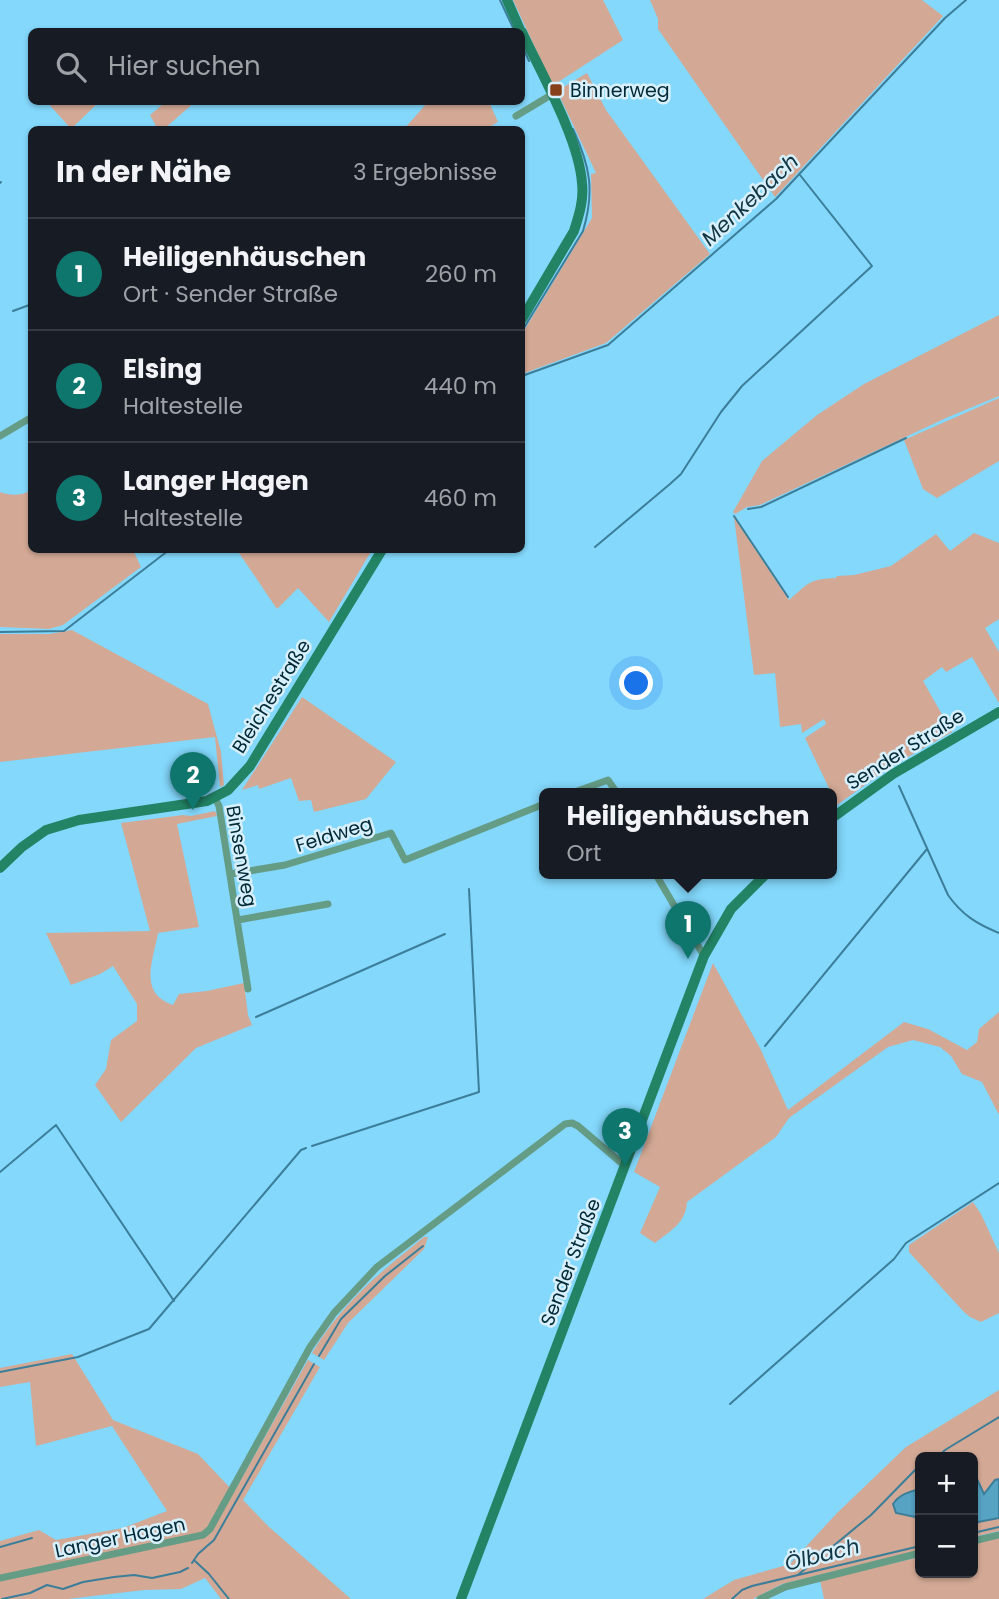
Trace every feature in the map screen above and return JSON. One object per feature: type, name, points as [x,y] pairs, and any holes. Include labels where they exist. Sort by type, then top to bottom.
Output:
[{"type":"main road","points":[[507,0],[519,28]]},
{"type":"main road","points":[[525,40],[579,160],[583,186],[582,202],[574,231],[525,313]]},
{"type":"main road","name":"Bleichestraße","points":[[0,868],[33,839],[63,824],[192,805],[215,798],[228,790],[250,766],[380,553]]},
{"type":"main road","name":"Sender Straße","points":[[837,814],[893,774],[999,712]]},
{"type":"main road","name":"Sender Straße","points":[[461,1599],[704,956],[731,909],[761,879]]},
{"type":"street","points":[[516,116],[551,95]]},
{"type":"street","points":[[0,436],[28,418]]},
{"type":"street","points":[[584,788],[603,780],[608,780],[614,788]]},
{"type":"street","name":"Binsenweg","points":[[215,798],[219,806],[231,874],[248,989]]},
{"type":"street","name":"Feldweg","points":[[231,874],[285,865],[391,833],[405,860],[539,806]]},
{"type":"street","points":[[659,879],[704,956]]},
{"type":"street","name":"Binsenweg","points":[[237,920],[328,904]]},
{"type":"street","name":"Langer Hagen","points":[[0,1578],[203,1535],[210,1529],[244,1470],[310,1347],[334,1313],[377,1267],[565,1124],[578,1126],[625,1166]]},
{"type":"street","points":[[978,1540],[999,1535]]},
{"type":"street","points":[[760,1599],[785,1587],[915,1554]]},
{"type":"shaded area","points":[[513,0],[603,0],[623,40],[552,84]]},
{"type":"shaded area","points":[[650,0],[922,0],[943,16],[775,197],[658,29],[658,19]]},
{"type":"shaded area","points":[[587,73],[606,110],[710,254],[606,343],[525,373],[525,329],[592,218],[591,174],[596,173],[557,91]]},
{"type":"shaded area","points":[[50,105],[96,105],[74,126],[68,126]]},
{"type":"shaded area","points":[[162,105],[192,105],[167,126],[156,126],[150,115]]},
{"type":"shaded area","points":[[425,105],[490,105],[498,122],[491,126],[407,126]]},
{"type":"shaded area","points":[[999,315],[999,396],[760,505],[747,507],[735,514],[733,512],[762,461],[817,415],[864,384]]},
{"type":"shaded area","points":[[999,398],[999,461],[937,498],[923,489],[904,440]]},
{"type":"shaded area","points":[[28,491],[28,553],[134,553],[141,567],[63,625],[49,629],[0,627],[0,492],[16,495]]},
{"type":"shaded area","points":[[734,517],[789,600],[820,579],[854,575],[891,566],[936,534],[950,551],[974,533],[999,543],[999,619],[985,628],[999,652],[999,703],[972,657],[946,672],[942,667],[923,681],[952,732],[890,767],[837,805],[837,788],[829,788],[805,738],[826,724],[824,719],[802,733],[801,724],[780,727],[775,673],[754,675]]},
{"type":"shaded area","points":[[239,553],[370,553],[329,622],[298,588],[277,609]]},
{"type":"shaded area","points":[[72,630],[208,704],[221,752],[224,785],[220,787],[215,737],[0,762],[0,634],[50,634]]},
{"type":"shaded area","points":[[302,697],[396,762],[366,799],[314,812],[311,800],[299,801],[291,778],[259,789],[258,785],[242,790]]},
{"type":"shaded area","points":[[215,811],[217,816],[177,824],[199,927],[158,933],[150,975],[155,993],[173,1005],[179,994],[244,983],[252,1025],[196,1048],[121,1122],[95,1085],[106,1069],[111,1040],[137,1021],[137,1004],[113,966],[71,985],[46,933],[150,931],[121,823]]},
{"type":"shaded area","points":[[713,963],[760,1048],[788,1110],[904,1022],[928,1029],[967,1050],[977,1042],[979,1029],[999,1012],[999,1115],[982,1082],[962,1074],[951,1056],[940,1047],[913,1040],[888,1047],[789,1118],[776,1137],[687,1202],[684,1216],[655,1243],[640,1233],[660,1187],[634,1172]]},
{"type":"shaded area","points":[[973,1202],[999,1253],[999,1313],[981,1322],[964,1312],[909,1252],[909,1245]]},
{"type":"shaded area","points":[[424,1237],[428,1237],[424,1249],[348,1323],[324,1360],[312,1353],[349,1303]]},
{"type":"shaded area","points":[[72,1354],[113,1420],[198,1454],[234,1492],[308,1360],[320,1367],[243,1500],[268,1526],[351,1599],[221,1599],[205,1578],[181,1589],[144,1590],[68,1599],[0,1599],[0,1541],[39,1530],[56,1540],[123,1528],[167,1511],[112,1426],[36,1446],[30,1382],[0,1387],[0,1368]]},
{"type":"shaded area","points":[[999,1390],[999,1479],[995,1480],[984,1494],[978,1481],[978,1452],[915,1452],[915,1490],[905,1493],[910,1517],[915,1518],[915,1551],[782,1584],[753,1599],[703,1599],[734,1580],[790,1564],[837,1513],[906,1447]]},
{"type":"shaded area","points":[[999,1518],[999,1531],[978,1536],[978,1522]]},
{"type":"shaded area","points":[[999,1538],[999,1599],[824,1599],[820,1580],[915,1558],[915,1578],[978,1578],[978,1543]]},
{"type":"water","points":[[999,1479],[999,1518],[978,1522],[978,1481],[984,1494],[995,1480]]},
{"type":"water","points":[[915,1491],[915,1517],[896,1513],[893,1504],[905,1494]]},
{"type":"waterway","points":[[500,0],[513,28]]},
{"type":"waterway","name":"Menkebach","points":[[525,375],[608,345],[776,199],[945,18],[966,0]]},
{"type":"waterway","points":[[525,52],[529,61]]},
{"type":"waterway","points":[[525,326],[583,231],[587,217],[589,179],[573,129]]},
{"type":"waterway","points":[[595,547],[681,474],[721,412],[742,386],[872,266],[800,175]]},
{"type":"waterway","points":[[13,311],[28,305]]},
{"type":"waterway","points":[[748,509],[761,507],[906,438]]},
{"type":"waterway","points":[[734,516],[788,597]]},
{"type":"waterway","name":"Menkebach","points":[[0,632],[64,631],[165,553]]},
{"type":"waterway","points":[[899,786],[948,895],[970,918],[999,933]]},
{"type":"waterway","points":[[765,1046],[927,849]]},
{"type":"waterway","points":[[312,1146],[479,1092],[469,889]]},
{"type":"waterway","points":[[256,1017],[445,934]]},
{"type":"waterway","points":[[0,1172],[56,1125],[174,1301]]},
{"type":"waterway","points":[[0,1372],[78,1357],[149,1329],[301,1150],[306,1148]]},
{"type":"waterway","points":[[730,1404],[894,1259],[906,1243],[999,1183]]},
{"type":"waterway","points":[[319,1356],[341,1319],[385,1276],[423,1246]]},
{"type":"waterway","points":[[192,1563],[214,1540],[314,1364]]},
{"type":"waterway","points":[[943,1452],[999,1417]]},
{"type":"waterway","points":[[799,1574],[871,1515],[915,1470]]},
{"type":"waterway","name":"Ölbach","points":[[978,1532],[999,1527]]},
{"type":"waterway","points":[[0,1547],[32,1538]]},
{"type":"waterway","name":"Ölbach","points":[[732,1599],[752,1586],[915,1547]]},
{"type":"waterway","points":[[195,1561],[229,1599]]},
{"type":"waterway","points":[[2,1599],[30,1593],[47,1585],[63,1589],[83,1582],[114,1577],[134,1575],[152,1578],[188,1568]]},
{"type":"place","name":"Binnerweg","points":[[556,90]]},
{"type":"place","name":"Elsing","points":[[193,810]]},
{"type":"place","name":"Heiligenhäuschen","points":[[688,959]]},
{"type":"place","name":"Langer Hagen","points":[[625,1166]]}]
